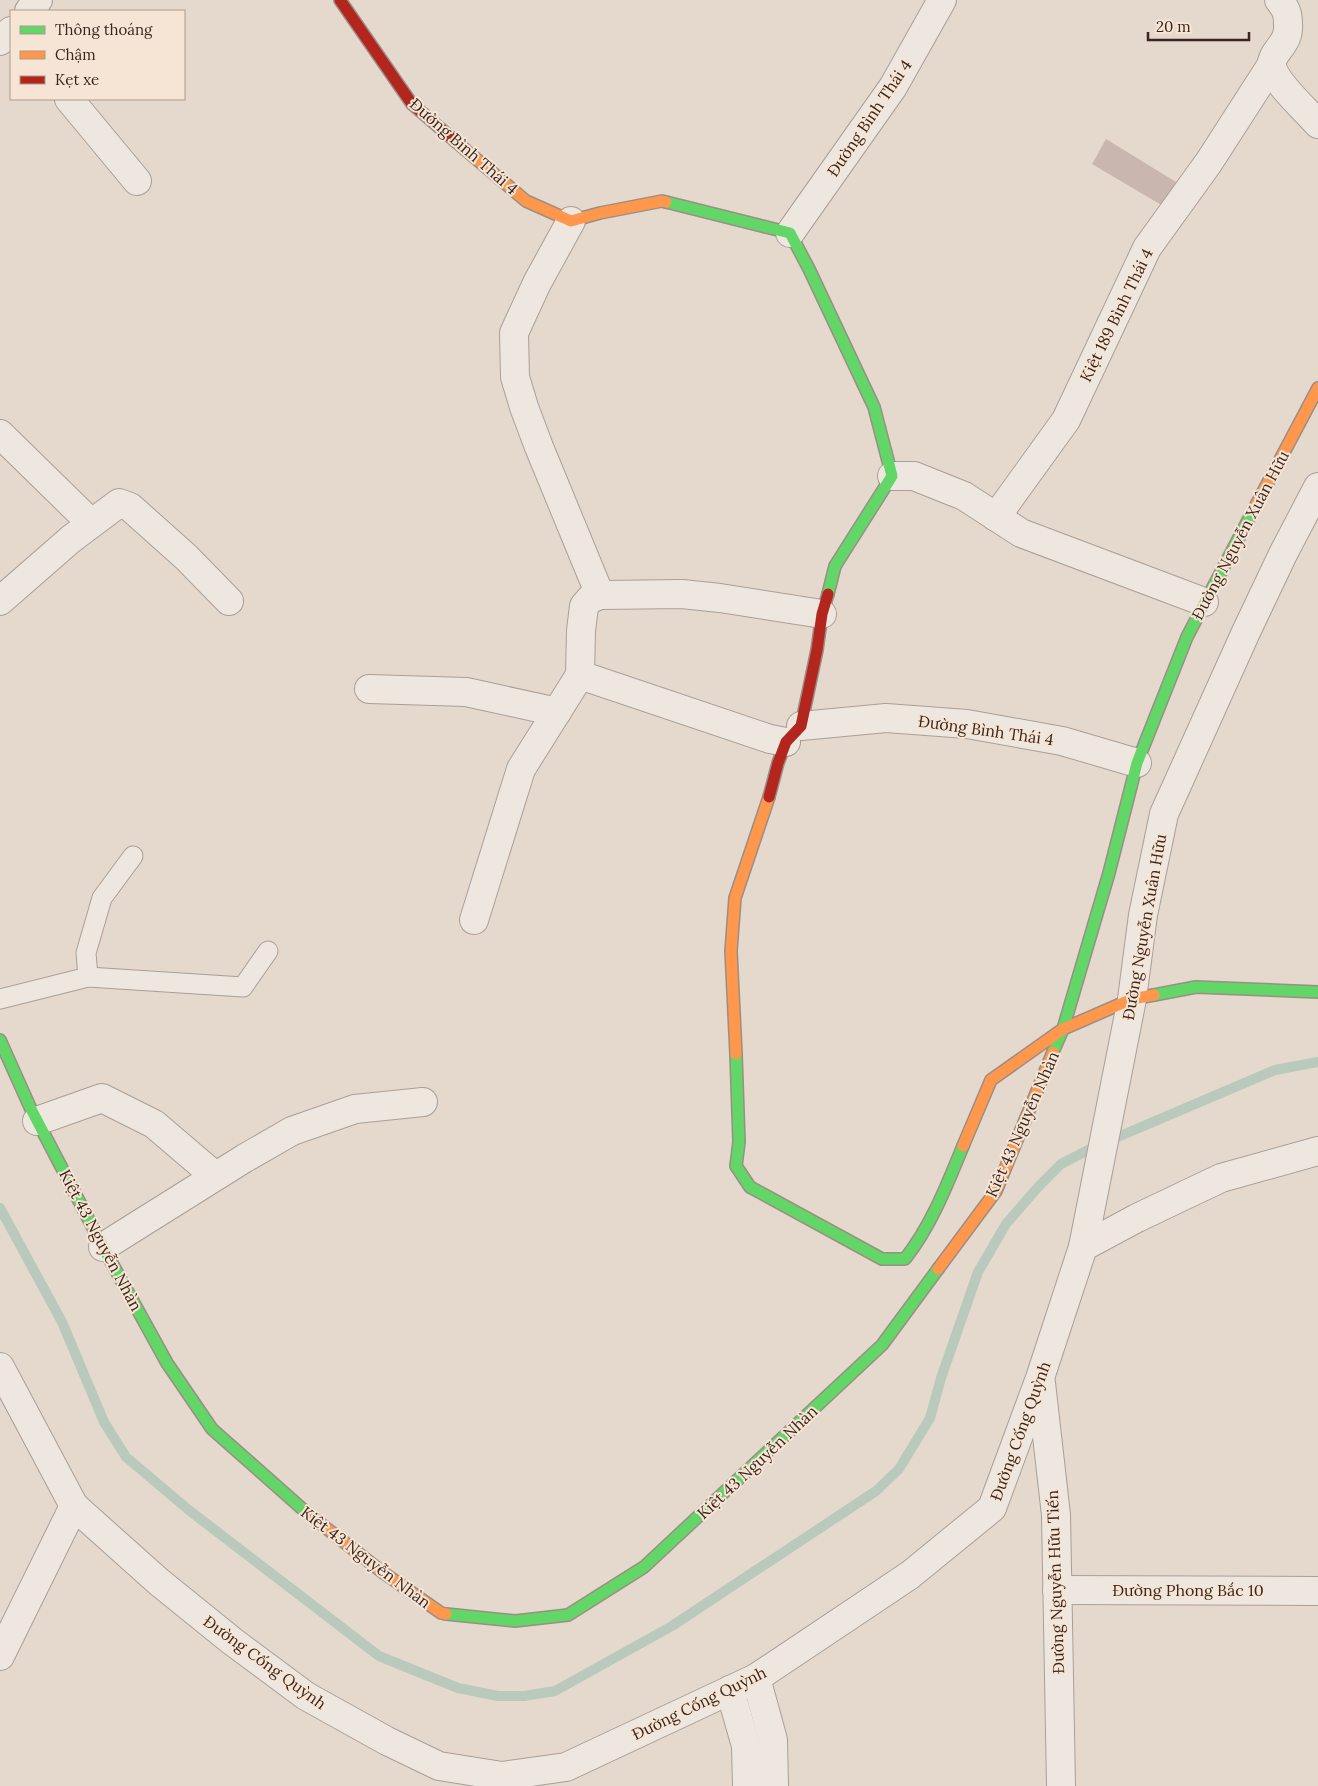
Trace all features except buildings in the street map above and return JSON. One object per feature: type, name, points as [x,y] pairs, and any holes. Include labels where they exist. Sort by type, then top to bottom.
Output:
[{"type":"street","points":[[30,10],[38,0]]},
{"type":"street","name":"Đường Bình Thái 4","points":[[340,0],[412,104],[526,200],[571,221]]},
{"type":"street","name":"Đường Bình Thái 4","points":[[790,233],[893,87],[942,0]]},
{"type":"street","name":"Kiệt 189 Bình Thái 4","points":[[996,517],[1066,420],[1147,248],[1210,162],[1272,64],[1273,58],[1288,35],[1288,10],[1279,0]]},
{"type":"street","points":[[0,41],[10,32]]},
{"type":"street","points":[[1272,64],[1277,79],[1318,124]]},
{"type":"street","points":[[70,100],[137,181]]},
{"type":"street","points":[[600,595],[524,407],[515,377],[514,333],[536,283],[571,221],[600,213],[662,201],[790,233],[809,269],[874,408],[892,476],[835,566],[822,614],[817,650],[794,734],[778,763],[765,812],[735,898],[731,951],[735,1007],[739,1142],[736,1166],[750,1187],[882,1259],[905,1258],[919,1241],[950,1178],[991,1080],[1064,1029],[1132,999],[1196,987],[1318,992]]},
{"type":"street","name":"Đường Nguyễn Xuân Hữu","points":[[1064,1029],[1109,873],[1137,763],[1187,637],[1318,388]]},
{"type":"street","points":[[0,434],[91,523]]},
{"type":"street","points":[[892,476],[914,476],[964,496],[1021,533],[1204,602]]},
{"type":"street","name":"Đường Nguyễn Xuân Hữu","points":[[1083,1247],[1132,999],[1143,915],[1164,814],[1246,632],[1283,554],[1318,487]]},
{"type":"street","points":[[0,601],[91,523],[119,503],[130,507],[186,557],[229,601]]},
{"type":"street","points":[[474,920],[521,769],[580,675],[581,631],[584,606],[590,599],[600,595],[682,594],[822,614]]},
{"type":"street","name":"Đường Bình Thái 4","points":[[580,675],[770,739],[886,718],[967,724],[1062,741],[1137,763]]},
{"type":"street","points":[[369,689],[466,692],[557,712]]},
{"type":"street","name":"Kiệt 43 Nguyễn Nhàn","points":[[0,1040],[37,1121],[103,1247],[167,1362],[212,1429],[289,1498],[381,1572],[441,1613],[515,1621],[568,1616],[644,1567],[882,1345],[996,1191],[1064,1029]]},
{"type":"street","points":[[37,1121],[102,1098],[154,1124],[215,1176]]},
{"type":"street","points":[[103,1247],[215,1176],[292,1131],[355,1109],[423,1102]]},
{"type":"street","points":[[1083,1247],[1137,1218],[1221,1178],[1318,1151]]},
{"type":"street","name":"Đường Cống Quỳnh","points":[[0,1367],[74,1506],[159,1582],[232,1641],[306,1696],[387,1741],[439,1766],[502,1776],[566,1767],[756,1678],[910,1575],[992,1508],[1040,1378],[1083,1247]]},
{"type":"street","name":"Đường Nguyễn Hữu Tiến","points":[[1040,1378],[1056,1515],[1060,1786]]},
{"type":"street","points":[[0,1656],[74,1506]]},
{"type":"street","name":"Đường Phong Bắc 10","points":[[1057,1590],[1318,1591]]},
{"type":"street","points":[[756,1678],[773,1740],[774,1786]]},
{"type":"street","points":[[730,1690],[746,1746],[747,1786]]},
{"type":"lane","points":[[88,978],[86,952],[102,898],[133,856]]},
{"type":"lane","points":[[0,999],[88,978],[243,987],[268,951]]},
{"type":"waterway","points":[[0,1208],[62,1322],[104,1422],[126,1457],[190,1511],[379,1656],[458,1688],[498,1696],[524,1696],[555,1691],[672,1626],[876,1491],[899,1469],[930,1418],[941,1378],[978,1272],[1006,1224],[1061,1164],[1092,1148],[1275,1070],[1318,1062]]},
{"type":"traffic: fast","points":[[666,202],[790,233],[874,407],[892,476],[835,566],[828,594]]},
{"type":"traffic: fast","points":[[1053,1052],[1063,1029],[1109,873],[1137,763],[1187,637],[1255,507]]},
{"type":"traffic: fast","points":[[1154,995],[1196,987],[1318,992]]},
{"type":"traffic: fast","points":[[0,1040],[30,1107],[103,1247],[167,1363],[212,1429],[307,1513]]},
{"type":"traffic: fast","points":[[736,1054],[739,1142],[736,1166],[750,1187],[882,1259],[905,1259],[923,1233],[938,1205],[963,1146]]},
{"type":"traffic: fast","points":[[446,1614],[515,1621],[568,1615],[644,1567],[882,1345],[938,1269]]},
{"type":"traffic: slow","points":[[455,141],[526,201],[571,221],[600,213],[662,201],[666,202]]},
{"type":"traffic: slow","points":[[1255,507],[1318,388]]},
{"type":"traffic: slow","points":[[736,1054],[731,951],[735,898],[769,797]]},
{"type":"traffic: slow","points":[[963,1146],[991,1080],[1063,1029],[1132,999],[1154,995]]},
{"type":"traffic: slow","points":[[938,1269],[996,1191],[1053,1052]]},
{"type":"traffic: slow","points":[[307,1513],[381,1571],[441,1613],[446,1614]]},
{"type":"traffic: jam","points":[[340,0],[412,104],[455,141]]},
{"type":"traffic: jam","points":[[769,797],[786,742],[801,726],[817,650],[822,614],[828,594]]}]
